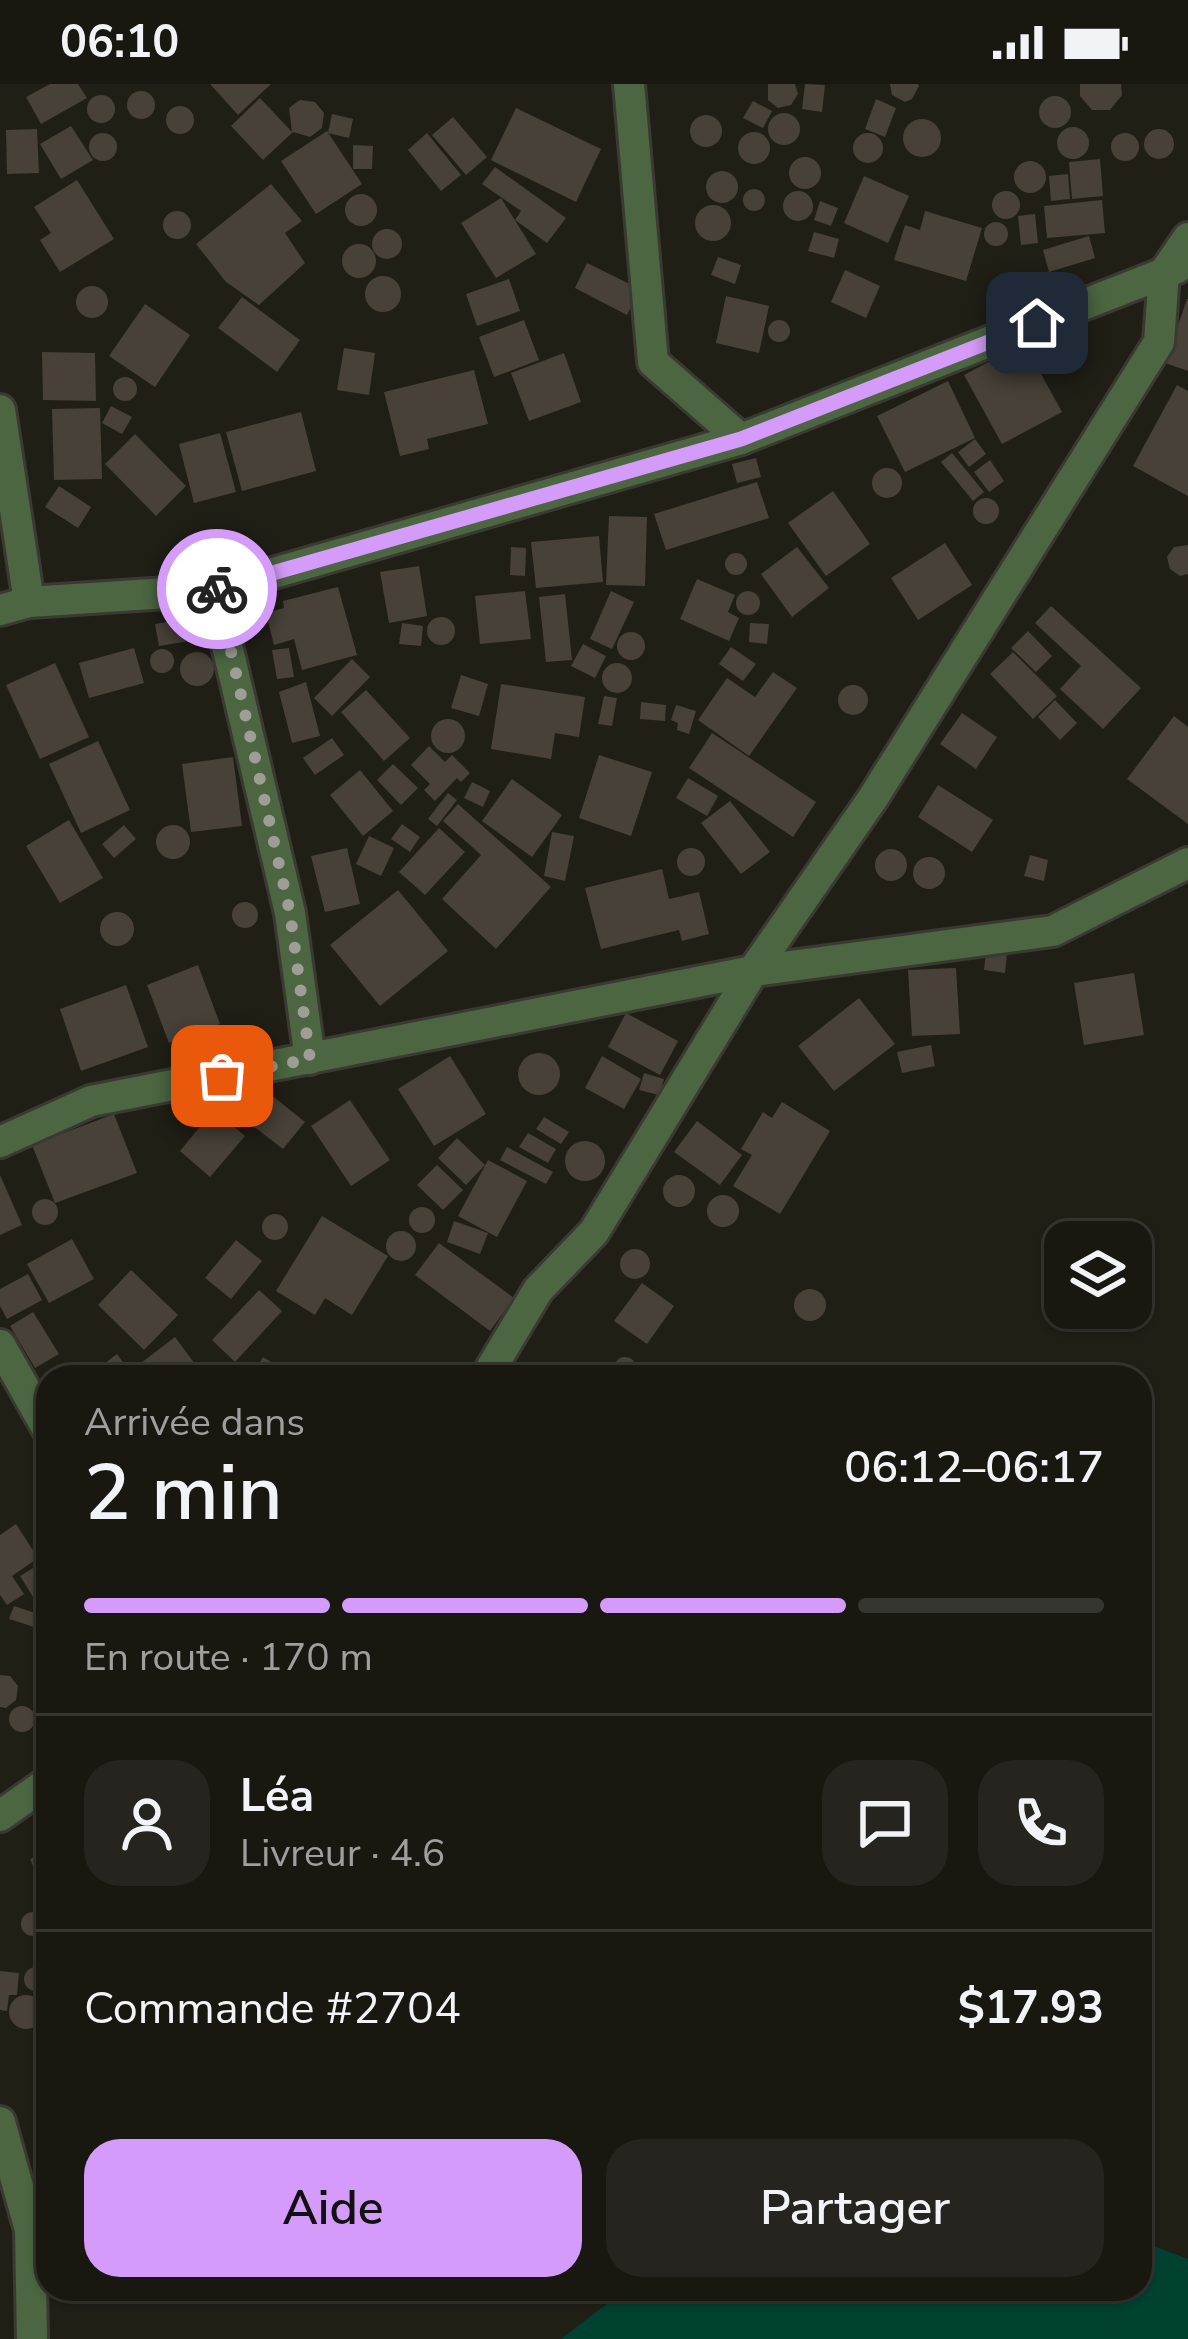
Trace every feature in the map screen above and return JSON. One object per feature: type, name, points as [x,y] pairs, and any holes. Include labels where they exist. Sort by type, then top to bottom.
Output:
[{"type":"street","points":[[629,84],[653,362],[741,439]]},
{"type":"street","points":[[493,1365],[538,1290],[595,1232],[753,971],[873,799],[1159,342],[1188,238]]},
{"type":"street","points":[[0,410],[14,606],[214,590],[741,439],[1176,268]]},
{"type":"street","points":[[214,590],[290,913],[310,1059]]},
{"type":"street","points":[[0,1142],[92,1101],[753,971],[1053,931],[1188,863]]},
{"type":"street","points":[[0,1345],[36,1409]]},
{"type":"street","points":[[0,1816],[36,1790]]},
{"type":"street","points":[[0,2122],[30,2230],[32,2339]]},
{"type":"shaded area","points":[[1152,2246],[1188,2259],[1188,2339],[561,2339],[610,2301],[1152,2301]]},
{"type":"building","points":[[50,84],[78,84],[87,98],[41,124],[26,97]]},
{"type":"building","points":[[210,84],[271,84],[238,115]]},
{"type":"building","points":[[768,84],[795,84],[798,94],[791,105],[778,108],[768,100]]},
{"type":"building","points":[[805,84],[825,85],[822,112],[802,109]]},
{"type":"building","points":[[890,84],[919,86],[905,102],[892,95]]},
{"type":"building","points":[[1080,84],[1121,84],[1122,95],[1110,110],[1092,110],[1080,96]]},
{"type":"building","points":[[141,91],[151,95],[155,105],[151,115],[141,119],[131,115],[127,105],[131,95]]},
{"type":"building","points":[[101,95],[111,99],[115,109],[111,119],[101,123],[91,119],[87,109],[91,99]]},
{"type":"building","points":[[1055,96],[1066,101],[1071,112],[1066,123],[1055,128],[1044,123],[1039,112],[1044,101]]},
{"type":"building","points":[[260,98],[292,132],[289,108],[300,100],[315,102],[324,113],[322,128],[310,137],[293,132],[263,160],[231,126]]},
{"type":"building","points":[[876,99],[896,108],[885,137],[865,129]]},
{"type":"building","points":[[753,101],[772,111],[763,128],[743,118]]},
{"type":"building","points":[[180,106],[190,110],[194,120],[190,130],[180,134],[170,130],[166,120],[170,110]]},
{"type":"building","points":[[516,108],[601,149],[576,202],[491,160]]},
{"type":"building","points":[[784,113],[795,118],[800,129],[795,140],[784,145],[773,140],[768,129],[773,118]]},
{"type":"building","points":[[332,114],[353,119],[349,138],[328,133]]},
{"type":"building","points":[[706,115],[717,120],[722,131],[717,142],[706,147],[695,142],[690,131],[695,120]]},
{"type":"building","points":[[453,117],[487,157],[466,175],[432,135]]},
{"type":"building","points":[[922,119],[935,125],[941,138],[935,151],[922,157],[909,151],[903,138],[909,125]]},
{"type":"building","points":[[71,126],[93,160],[61,179],[40,144]]},
{"type":"building","points":[[1073,127],[1084,132],[1089,143],[1084,154],[1073,159],[1062,154],[1057,143],[1062,132]]},
{"type":"building","points":[[37,129],[39,173],[7,174],[6,130]]},
{"type":"building","points":[[1159,129],[1170,133],[1174,144],[1170,155],[1159,159],[1148,155],[1144,144],[1148,133]]},
{"type":"building","points":[[327,131],[362,184],[316,214],[281,161]]},
{"type":"building","points":[[754,132],[765,137],[770,148],[765,159],[754,164],[743,159],[738,148],[743,137]]},
{"type":"building","points":[[103,133],[113,137],[117,147],[113,157],[103,161],[93,157],[89,147],[93,137]]},
{"type":"building","points":[[427,133],[461,175],[441,191],[408,150]]},
{"type":"building","points":[[868,133],[883,148],[868,163],[853,148]]},
{"type":"building","points":[[1125,133],[1135,137],[1139,147],[1135,157],[1125,161],[1115,157],[1111,147],[1115,137]]},
{"type":"building","points":[[353,145],[373,146],[372,169],[353,169]]},
{"type":"building","points":[[805,157],[816,162],[821,173],[816,184],[805,189],[794,184],[789,173],[794,162]]},
{"type":"building","points":[[1100,159],[1103,196],[1072,199],[1069,162]]},
{"type":"building","points":[[1030,161],[1041,166],[1046,177],[1041,188],[1030,193],[1019,188],[1014,177],[1019,166]]},
{"type":"building","points":[[495,167],[566,218],[547,243],[515,220],[521,211],[482,184]]},
{"type":"building","points":[[722,171],[733,176],[738,187],[733,198],[722,203],[711,198],[706,187],[711,176]]},
{"type":"building","points":[[1068,174],[1070,199],[1051,201],[1049,176]]},
{"type":"building","points":[[864,176],[909,196],[888,243],[844,223]]},
{"type":"building","points":[[77,180],[114,239],[60,272],[40,240],[51,233],[34,207]]},
{"type":"building","points":[[271,184],[302,221],[285,233],[305,263],[259,305],[226,282],[196,244]]},
{"type":"building","points":[[754,189],[765,200],[754,211],[743,200]]},
{"type":"building","points":[[798,191],[809,195],[813,206],[809,217],[798,221],[787,217],[783,206],[787,195]]},
{"type":"building","points":[[1006,191],[1016,195],[1020,205],[1016,215],[1006,219],[996,215],[992,205],[996,195]]},
{"type":"building","points":[[361,194],[372,199],[377,210],[372,221],[361,226],[350,221],[345,210],[350,199]]},
{"type":"building","points":[[501,198],[536,254],[496,278],[461,223]]},
{"type":"building","points":[[1102,200],[1105,233],[1047,238],[1044,206]]},
{"type":"building","points":[[820,201],[838,208],[831,226],[814,220]]},
{"type":"building","points":[[713,205],[725,211],[731,223],[725,235],[713,241],[701,235],[695,223],[701,211]]},
{"type":"building","points":[[177,211],[187,215],[191,225],[187,235],[177,239],[167,235],[163,225],[167,215]]},
{"type":"building","points":[[925,211],[982,228],[966,281],[894,260],[905,225],[920,230]]},
{"type":"building","points":[[1035,214],[1038,243],[1021,245],[1018,216]]},
{"type":"building","points":[[996,222],[1008,234],[996,246],[984,234]]},
{"type":"building","points":[[387,229],[398,233],[402,244],[398,255],[387,259],[376,255],[372,244],[376,233]]},
{"type":"building","points":[[814,232],[839,239],[834,258],[808,251]]},
{"type":"building","points":[[1089,236],[1095,258],[1049,272],[1043,250]]},
{"type":"building","points":[[359,244],[371,249],[376,261],[371,273],[359,278],[347,273],[342,261],[347,249]]},
{"type":"building","points":[[718,257],[741,265],[735,284],[711,275]]},
{"type":"building","points":[[587,263],[640,289],[627,315],[575,288]]},
{"type":"building","points":[[845,270],[880,286],[866,318],[831,302]]},
{"type":"building","points":[[383,276],[396,281],[401,294],[396,307],[383,312],[370,307],[365,294],[370,281]]},
{"type":"building","points":[[509,279],[520,311],[477,326],[466,294]]},
{"type":"building","points":[[92,286],[103,291],[108,302],[103,313],[92,318],[81,313],[76,302],[81,291]]},
{"type":"building","points":[[726,296],[769,306],[759,353],[716,343]]},
{"type":"building","points":[[242,297],[300,340],[277,372],[218,328]]},
{"type":"building","points":[[1188,299],[1188,371],[1165,363]]},
{"type":"building","points":[[145,304],[190,335],[155,387],[109,356]]},
{"type":"building","points":[[524,320],[539,360],[494,377],[479,337]]},
{"type":"building","points":[[779,320],[790,331],[779,342],[768,331]]},
{"type":"building","points":[[1024,343],[1062,412],[1002,444],[964,375]]},
{"type":"building","points":[[344,348],[375,353],[369,395],[337,390]]},
{"type":"building","points":[[42,352],[95,353],[96,401],[43,400]]},
{"type":"building","points":[[564,353],[581,402],[529,421],[511,373]]},
{"type":"building","points":[[474,370],[488,424],[427,439],[429,449],[400,456],[384,392]]},
{"type":"building","points":[[125,377],[134,380],[134,398],[125,401],[116,398],[113,389],[116,380]]},
{"type":"building","points":[[948,381],[975,438],[905,472],[877,416]]},
{"type":"building","points":[[1177,385],[1188,391],[1188,496],[1133,466]]},
{"type":"building","points":[[111,406],[132,417],[122,434],[102,423]]},
{"type":"building","points":[[100,408],[102,479],[54,480],[52,409]]},
{"type":"building","points":[[301,412],[316,471],[242,491],[226,432]]},
{"type":"building","points":[[220,433],[236,492],[194,503],[179,444]]},
{"type":"building","points":[[135,434],[186,486],[156,516],[105,464]]},
{"type":"building","points":[[975,439],[986,454],[969,467],[958,452]]},
{"type":"building","points":[[952,453],[984,492],[973,501],[941,462]]},
{"type":"building","points":[[756,458],[761,477],[737,483],[732,464]]},
{"type":"building","points":[[990,460],[1004,481],[989,492],[974,472]]},
{"type":"building","points":[[887,468],[898,472],[902,483],[898,494],[887,498],[876,494],[872,483],[876,472]]},
{"type":"building","points":[[757,482],[769,518],[666,550],[654,514]]},
{"type":"building","points":[[59,486],[91,507],[78,528],[45,507]]},
{"type":"building","points":[[833,491],[870,544],[826,576],[788,523]]},
{"type":"building","points":[[986,498],[999,511],[986,524],[973,511]]},
{"type":"building","points":[[609,516],[647,517],[645,586],[606,585]]},
{"type":"building","points":[[599,536],[603,582],[536,588],[531,542]]},
{"type":"building","points":[[945,543],[972,585],[918,620],[891,578]]},
{"type":"building","points":[[1188,545],[1188,574],[1180,576],[1170,569],[1167,557],[1174,547]]},
{"type":"building","points":[[511,547],[526,548],[525,576],[510,575]]},
{"type":"building","points":[[797,547],[829,588],[792,617],[761,574]]},
{"type":"building","points":[[736,553],[747,564],[736,575],[725,564]]},
{"type":"building","points":[[419,566],[427,616],[389,623],[380,572]]},
{"type":"building","points":[[697,579],[735,595],[728,612],[739,618],[729,641],[680,619]]},
{"type":"building","points":[[338,587],[357,655],[302,670],[294,639],[274,645],[266,613],[284,608],[283,601]]},
{"type":"building","points":[[525,591],[531,639],[480,644],[475,596]]},
{"type":"building","points":[[611,591],[634,602],[612,649],[590,639]]},
{"type":"building","points":[[748,591],[760,603],[748,615],[736,603]]},
{"type":"building","points":[[565,594],[572,660],[546,662],[539,597]]},
{"type":"building","points":[[1051,606],[1141,688],[1103,729],[1060,689],[1081,666],[1035,623]]},
{"type":"building","points":[[203,615],[208,638],[159,646],[155,624]]},
{"type":"building","points":[[441,617],[451,621],[455,631],[451,641],[441,645],[431,641],[427,631],[431,621]]},
{"type":"building","points":[[402,623],[423,626],[421,646],[399,644]]},
{"type":"building","points":[[750,623],[769,624],[767,644],[749,642]]},
{"type":"building","points":[[1028,631],[1052,656],[1036,672],[1011,648]]},
{"type":"building","points":[[631,632],[641,636],[645,646],[641,656],[631,660],[621,656],[617,646],[621,636]]},
{"type":"building","points":[[583,644],[606,656],[595,678],[571,666]]},
{"type":"building","points":[[731,647],[756,664],[743,681],[719,664]]},
{"type":"building","points":[[134,648],[144,683],[89,698],[79,663]]},
{"type":"building","points":[[289,648],[294,677],[277,679],[272,650]]},
{"type":"building","points":[[162,649],[171,652],[171,670],[162,673],[153,670],[150,661],[153,652]]},
{"type":"building","points":[[197,652],[209,657],[214,669],[209,681],[197,686],[185,681],[180,669],[185,657]]},
{"type":"building","points":[[1013,652],[1057,696],[1033,719],[990,674]]},
{"type":"building","points":[[352,659],[370,677],[332,716],[314,698]]},
{"type":"building","points":[[55,663],[89,737],[40,759],[6,685]]},
{"type":"building","points":[[617,663],[632,678],[617,693],[602,678]]},
{"type":"building","points":[[773,672],[797,688],[749,756],[698,720],[727,678],[755,697]]},
{"type":"building","points":[[461,675],[488,684],[479,716],[451,708]]},
{"type":"building","points":[[306,682],[320,736],[292,743],[279,692]]},
{"type":"building","points":[[501,684],[585,697],[579,737],[555,733],[551,759],[491,749]]},
{"type":"building","points":[[853,685],[864,689],[868,700],[864,711],[853,715],[842,711],[838,700],[842,689]]},
{"type":"building","points":[[366,690],[410,738],[384,761],[341,712]]},
{"type":"building","points":[[604,696],[617,698],[612,726],[598,724]]},
{"type":"building","points":[[1055,700],[1077,723],[1060,740],[1038,717]]},
{"type":"building","points":[[641,702],[666,705],[665,721],[640,719]]},
{"type":"building","points":[[676,705],[696,711],[689,734],[677,730],[678,723],[671,720]]},
{"type":"building","points":[[962,713],[997,737],[976,769],[940,744]]},
{"type":"building","points":[[1174,716],[1188,727],[1188,824],[1127,779]]},
{"type":"building","points":[[448,719],[460,724],[465,736],[460,748],[448,753],[436,748],[431,736],[436,724]]},
{"type":"building","points":[[712,733],[816,802],[793,837],[689,768]]},
{"type":"building","points":[[332,738],[344,755],[315,775],[303,758]]},
{"type":"building","points":[[98,741],[130,810],[81,833],[49,764]]},
{"type":"building","points":[[429,746],[445,762],[452,755],[470,773],[461,782],[457,778],[435,801],[424,790],[430,784],[411,765]]},
{"type":"building","points":[[599,755],[652,772],[631,836],[579,818]]},
{"type":"building","points":[[233,757],[242,826],[191,832],[182,764]]},
{"type":"building","points":[[393,764],[418,788],[401,805],[377,780]]},
{"type":"building","points":[[360,770],[393,811],[363,836],[330,795]]},
{"type":"building","points":[[688,778],[718,796],[707,816],[676,798]]},
{"type":"building","points":[[512,779],[562,815],[532,857],[482,821]]},
{"type":"building","points":[[472,782],[490,791],[483,807],[464,798]]},
{"type":"building","points":[[938,785],[993,820],[972,852],[918,817]]},
{"type":"building","points":[[448,793],[457,800],[437,826],[428,819]]},
{"type":"building","points":[[730,801],[770,852],[741,874],[701,823]]},
{"type":"building","points":[[458,804],[551,887],[496,949],[442,899],[481,855],[443,821]]},
{"type":"building","points":[[69,820],[103,878],[60,903],[26,846]]},
{"type":"building","points":[[402,824],[420,837],[410,852],[391,839]]},
{"type":"building","points":[[124,825],[136,839],[114,858],[102,844]]},
{"type":"building","points":[[173,825],[185,830],[190,842],[185,854],[173,859],[161,854],[156,842],[161,830]]},
{"type":"building","points":[[439,828],[465,852],[425,895],[399,872]]},
{"type":"building","points":[[552,832],[574,836],[565,881],[544,876]]},
{"type":"building","points":[[369,836],[394,848],[381,876],[356,864]]},
{"type":"building","points":[[347,848],[360,904],[325,912],[311,856]]},
{"type":"building","points":[[691,848],[701,852],[705,862],[701,872],[691,876],[681,872],[677,862],[681,852]]},
{"type":"building","points":[[891,849],[902,854],[907,865],[902,876],[891,881],[880,876],[875,865],[880,854]]},
{"type":"building","points":[[1030,855],[1048,860],[1044,881],[1024,876]]},
{"type":"building","points":[[929,857],[940,862],[945,873],[940,884],[929,889],[918,884],[913,873],[918,862]]},
{"type":"building","points":[[662,869],[669,899],[699,892],[709,934],[682,941],[679,930],[601,949],[585,888]]},
{"type":"building","points":[[398,890],[448,951],[380,1006],[330,945]]},
{"type":"building","points":[[245,902],[255,905],[255,925],[245,928],[235,925],[232,915],[235,905]]},
{"type":"building","points":[[117,912],[129,917],[134,929],[129,941],[117,946],[105,941],[100,929],[105,917]]},
{"type":"building","points":[[986,951],[1007,954],[1005,973],[984,970]]},
{"type":"building","points":[[198,965],[220,1024],[169,1043],[147,985]]},
{"type":"building","points":[[956,968],[960,1034],[912,1036],[908,970]]},
{"type":"building","points":[[1134,973],[1144,1035],[1084,1045],[1074,983]]},
{"type":"building","points":[[126,985],[148,1047],[81,1071],[60,1009]]},
{"type":"building","points":[[859,998],[895,1044],[834,1091],[798,1046]]},
{"type":"building","points":[[626,1013],[678,1041],[660,1075],[608,1047]]},
{"type":"building","points":[[931,1045],[935,1066],[902,1073],[897,1052]]},
{"type":"building","points":[[539,1053],[554,1059],[560,1074],[554,1089],[539,1095],[524,1089],[518,1074],[524,1059]]},
{"type":"building","points":[[450,1056],[486,1114],[434,1146],[398,1089]]},
{"type":"building","points":[[602,1056],[641,1079],[624,1109],[585,1088]]},
{"type":"building","points":[[644,1073],[664,1079],[659,1095],[639,1090]]},
{"type":"building","points":[[270,1094],[305,1122],[283,1149],[248,1122]]},
{"type":"building","points":[[350,1100],[390,1160],[351,1186],[311,1126]]},
{"type":"building","points":[[782,1102],[830,1131],[780,1214],[733,1186],[752,1155],[741,1149],[763,1112],[772,1118]]},
{"type":"building","points":[[214,1110],[245,1136],[210,1177],[180,1151]]},
{"type":"building","points":[[114,1114],[137,1173],[55,1203],[32,1145]]},
{"type":"building","points":[[544,1117],[569,1132],[561,1144],[536,1129]]},
{"type":"building","points":[[697,1121],[742,1155],[720,1185],[674,1152]]},
{"type":"building","points":[[528,1133],[556,1149],[548,1163],[519,1147]]},
{"type":"building","points":[[457,1138],[485,1165],[466,1185],[438,1158]]},
{"type":"building","points":[[585,1141],[599,1147],[605,1161],[599,1175],[585,1181],[571,1175],[565,1161],[571,1147]]},
{"type":"building","points":[[507,1147],[553,1172],[546,1184],[500,1160]]},
{"type":"building","points":[[488,1160],[527,1181],[497,1237],[458,1216]]},
{"type":"building","points":[[437,1165],[463,1190],[443,1210],[417,1185]]},
{"type":"building","points":[[0,1175],[22,1225],[0,1235]]},
{"type":"building","points":[[679,1175],[690,1180],[695,1191],[690,1202],[679,1207],[668,1202],[663,1191],[668,1180]]},
{"type":"building","points":[[723,1195],[734,1200],[739,1211],[734,1222],[723,1227],[712,1222],[707,1211],[712,1200]]},
{"type":"building","points":[[45,1199],[58,1212],[45,1225],[32,1212]]},
{"type":"building","points":[[422,1207],[435,1220],[422,1233],[409,1220]]},
{"type":"building","points":[[275,1214],[288,1227],[275,1240],[262,1227]]},
{"type":"building","points":[[322,1216],[388,1256],[352,1315],[325,1298],[315,1315],[276,1291]]},
{"type":"building","points":[[454,1221],[488,1233],[480,1254],[447,1242]]},
{"type":"building","points":[[401,1231],[416,1246],[401,1261],[386,1246]]},
{"type":"building","points":[[72,1239],[94,1279],[49,1303],[27,1264]]},
{"type":"building","points":[[236,1240],[262,1261],[231,1299],[205,1278]]},
{"type":"building","points":[[439,1243],[514,1298],[490,1331],[415,1275]]},
{"type":"building","points":[[635,1249],[650,1264],[635,1279],[620,1264]]},
{"type":"building","points":[[131,1270],[178,1315],[144,1350],[98,1305]]},
{"type":"building","points":[[28,1274],[42,1300],[7,1319],[0,1306],[0,1289]]},
{"type":"building","points":[[642,1283],[674,1306],[647,1344],[614,1321]]},
{"type":"building","points":[[810,1289],[821,1294],[826,1305],[821,1316],[810,1321],[799,1316],[794,1305],[799,1294]]},
{"type":"building","points":[[259,1290],[282,1311],[235,1362],[212,1340]]},
{"type":"building","points":[[33,1312],[59,1354],[35,1368],[10,1326]]},
{"type":"building","points":[[175,1337],[195,1364],[143,1365]]},
{"type":"building","points":[[117,1354],[125,1365],[103,1365]]},
{"type":"building","points":[[625,1357],[635,1365],[615,1365]]},
{"type":"building","points":[[16,1524],[36,1555],[12,1576],[24,1594],[7,1605],[0,1595],[0,1535]]},
{"type":"building","points":[[33,1568],[36,1573],[36,1602],[20,1576]]},
{"type":"building","points":[[14,1606],[36,1613],[34,1627],[9,1619]]},
{"type":"building","points":[[0,1675],[10,1676],[18,1686],[16,1700],[6,1708],[0,1707]]},
{"type":"building","points":[[22,1706],[35,1719],[22,1732],[9,1719]]},
{"type":"building","points":[[33,1912],[33,1936],[24,1933],[21,1924],[24,1915]]},
{"type":"building","points":[[36,1967],[36,1991],[25,1984],[31,1968]]},
{"type":"building","points":[[0,1971],[19,1973],[17,1995],[9,1995],[7,2011],[0,2010]]},
{"type":"building","points":[[36,1999],[36,2025],[26,2029],[14,2024],[9,2012],[14,2000]]},
{"type":"way so far","points":[[217,589],[290,913],[310,1059],[222,1076]]},
{"type":"route","points":[[217,589],[741,439],[1037,323]]}]
